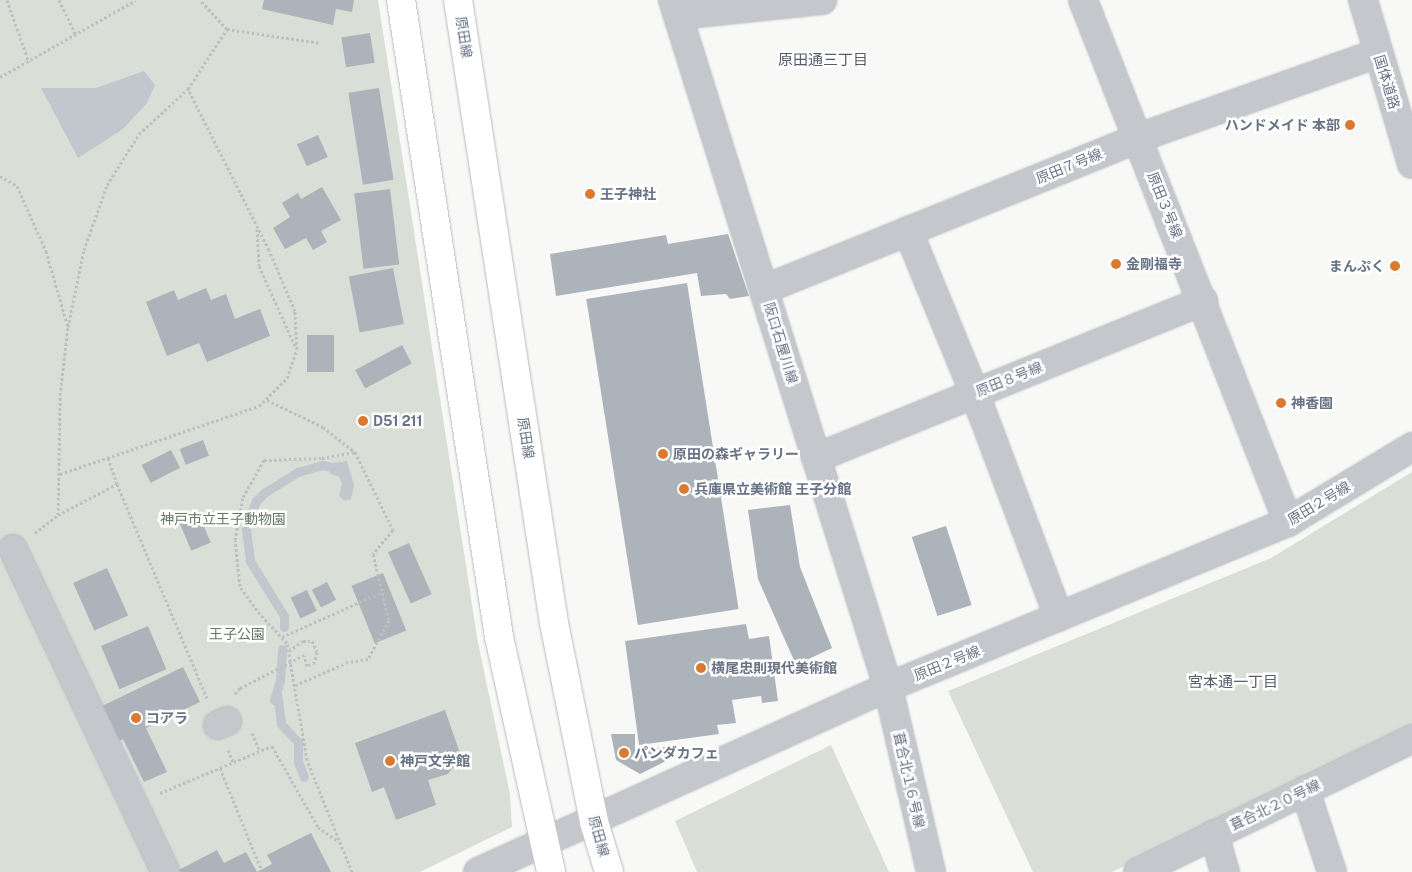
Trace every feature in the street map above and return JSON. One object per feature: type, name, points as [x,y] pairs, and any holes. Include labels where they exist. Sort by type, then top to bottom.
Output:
[{"type":"main road","points":[[401,0],[499,637],[542,843],[551,872]]},
{"type":"main road","name":"原田線","points":[[458,0],[554,623],[594,822],[609,872]]},
{"type":"street","points":[[675,8],[822,0]]},
{"type":"street","name":"原田３号線","points":[[1083,0],[1203,301],[1288,522]]},
{"type":"street","name":"国体道路","points":[[1362,0],[1412,164]]},
{"type":"street","name":"阪口石屋川線","points":[[675,8],[765,289],[888,687]]},
{"type":"street","name":"原田７号線","points":[[765,289],[1138,138],[1378,53]]},
{"type":"street","points":[[908,231],[974,394],[1059,617]]},
{"type":"street","name":"原田８号線","points":[[816,458],[1203,301]]},
{"type":"street","name":"原田２号線","points":[[478,872],[594,822],[888,687],[1288,522],[1412,447]]},
{"type":"street","points":[[14,549],[138,802],[166,872]]},
{"type":"street","name":"葺合北１６号線","points":[[888,687],[931,872]]},
{"type":"street","name":"葺合北２０号線","points":[[1138,872],[1412,740]]},
{"type":"street","points":[[1306,790],[1332,872]]},
{"type":"street","points":[[1214,834],[1226,872]]},
{"type":"path","points":[[7,0],[30,62]]},
{"type":"path","points":[[59,0],[76,34]]},
{"type":"path","points":[[0,77],[30,62],[136,0]]},
{"type":"path","points":[[200,0],[227,29],[320,43]]},
{"type":"path","points":[[58,515],[60,395],[68,327],[84,250],[107,185],[139,134],[188,89],[227,29]]},
{"type":"path","points":[[60,474],[259,406],[287,378],[297,349],[295,311],[257,226],[188,89]]},
{"type":"path","points":[[0,176],[17,186],[46,252],[68,327]]},
{"type":"path","points":[[257,226],[259,266],[297,349]]},
{"type":"path","points":[[267,400],[323,427],[354,452],[393,530],[373,554],[389,620],[368,659],[348,662],[293,686]]},
{"type":"path","points":[[352,872],[306,760],[293,686],[289,650],[282,637],[260,614],[240,586],[235,540],[243,496],[264,460],[322,458],[354,452]]},
{"type":"path","points":[[108,458],[117,484],[222,723],[234,762]]},
{"type":"path","points":[[14,549],[58,515],[117,484]]},
{"type":"path","points":[[282,637],[382,592]]},
{"type":"path","points":[[240,688],[304,655],[307,666],[315,662],[317,652],[312,641],[303,641],[289,650]]},
{"type":"path","points":[[138,802],[272,746],[318,827],[338,841]]},
{"type":"path","points":[[220,768],[261,869]]},
{"type":"green space","name":"神戸市立王子動物園","points":[[0,0],[378,0],[478,643],[510,794],[512,827],[420,872],[0,872]]},
{"type":"green space","points":[[1412,472],[1412,728],[1112,872],[1033,872],[948,691],[1271,558]]},
{"type":"green space","points":[[831,745],[889,872],[697,872],[675,821]]},
{"type":"shaded area","points":[[144,71],[155,85],[147,103],[123,129],[78,158],[41,88],[96,88]]},
{"type":"shaded area","points":[[347,461],[354,485],[351,499],[345,501],[339,496],[342,483],[338,476],[330,474],[333,463]]},
{"type":"building","points":[[264,0],[354,0],[352,12],[336,9],[333,25],[262,9]]},
{"type":"building","points":[[370,33],[375,63],[346,67],[341,38]]},
{"type":"building","points":[[379,88],[394,180],[363,185],[348,93]]},
{"type":"building","points":[[318,135],[328,157],[307,166],[297,144]]},
{"type":"building","points":[[322,187],[341,220],[321,231],[327,242],[313,250],[306,238],[285,249],[273,228],[290,217],[282,203],[298,193],[301,199]]},
{"type":"building","points":[[390,189],[399,264],[364,269],[354,193]]},
{"type":"building","points":[[728,234],[749,296],[730,299],[726,294],[701,296],[697,273],[556,296],[550,254],[666,235],[668,244]]},
{"type":"building","points":[[393,268],[404,324],[360,333],[349,277]]},
{"type":"building","name":"原田の森ギャラリー","points":[[687,283],[739,609],[638,625],[586,299]]},
{"type":"building","points":[[206,288],[211,300],[226,294],[235,319],[260,309],[270,336],[207,362],[199,343],[167,356],[146,302],[174,290],[178,300]]},
{"type":"building","points":[[307,335],[334,335],[334,372],[307,372]]},
{"type":"building","points":[[402,345],[412,364],[365,388],[355,370]]},
{"type":"building","points":[[203,440],[209,456],[186,465],[180,449]]},
{"type":"building","points":[[171,450],[180,468],[151,483],[142,465]]},
{"type":"building","points":[[790,505],[800,567],[832,648],[796,665],[758,579],[748,510]]},
{"type":"building","points":[[199,515],[211,543],[191,551],[180,523]]},
{"type":"building","points":[[946,526],[972,605],[937,616],[912,537]]},
{"type":"building","points":[[409,543],[432,594],[411,604],[388,552]]},
{"type":"building","points":[[107,568],[128,616],[94,631],[73,583]]},
{"type":"building","points":[[383,573],[406,630],[375,643],[351,586]]},
{"type":"building","points":[[327,582],[336,600],[321,608],[312,590]]},
{"type":"building","points":[[307,590],[317,611],[300,618],[291,598]]},
{"type":"building","name":"横尾忠則現代美術館","points":[[746,624],[749,639],[769,636],[778,701],[762,703],[761,696],[732,700],[736,723],[717,725],[719,734],[639,745],[625,641]]},
{"type":"building","name":"コアラ","points":[[148,626],[166,669],[119,689],[101,646]]},
{"type":"building","name":"コアラ","points":[[183,667],[200,702],[146,728],[167,772],[144,782],[123,739],[117,742],[100,707]]},
{"type":"building","name":"神戸文学館","points":[[445,710],[461,756],[448,774],[428,780],[436,805],[396,820],[384,787],[372,792],[355,743]]},
{"type":"building","points":[[611,734],[635,734],[635,750],[666,747],[666,761],[640,774],[616,760]]},
{"type":"building","points":[[311,833],[331,872],[257,872],[272,864],[267,855]]},
{"type":"building","points":[[217,850],[224,863],[246,852],[257,872],[180,872],[179,870]]},
{"type":"waterway","points":[[284,627],[284,616],[250,561],[246,528],[256,501],[264,493],[298,472],[323,465],[332,467]]},
{"type":"waterway","points":[[274,700],[280,680],[282,649]]},
{"type":"waterway","points":[[277,694],[281,724],[298,742],[298,762],[304,777]]},
{"type":"place","name":"ハンドメイド 本部","points":[[1350,125]]},
{"type":"place","name":"王子神社","points":[[590,194]]},
{"type":"place","name":"金剛福寺","points":[[1116,264]]},
{"type":"place","name":"まんぷく","points":[[1395,266]]},
{"type":"place","name":"神香園","points":[[1281,403]]},
{"type":"place","name":"D51 211","points":[[363,421]]},
{"type":"place","name":"原田の森ギャラリー","points":[[663,454]]},
{"type":"place","name":"兵庫県立美術館 王子分館","points":[[684,489]]},
{"type":"place","name":"横尾忠則現代美術館","points":[[701,668]]},
{"type":"place","name":"コアラ","points":[[136,718]]},
{"type":"place","name":"パンダカフェ","points":[[624,753]]},
{"type":"place","name":"神戸文学館","points":[[390,761]]},
{"type":"district","name":"原田通三丁目","points":[[823,60]]},
{"type":"district","name":"宮本通一丁目","points":[[1233,682]]},
{"type":"park label","name":"王子公園","points":[[237,634]]}]
